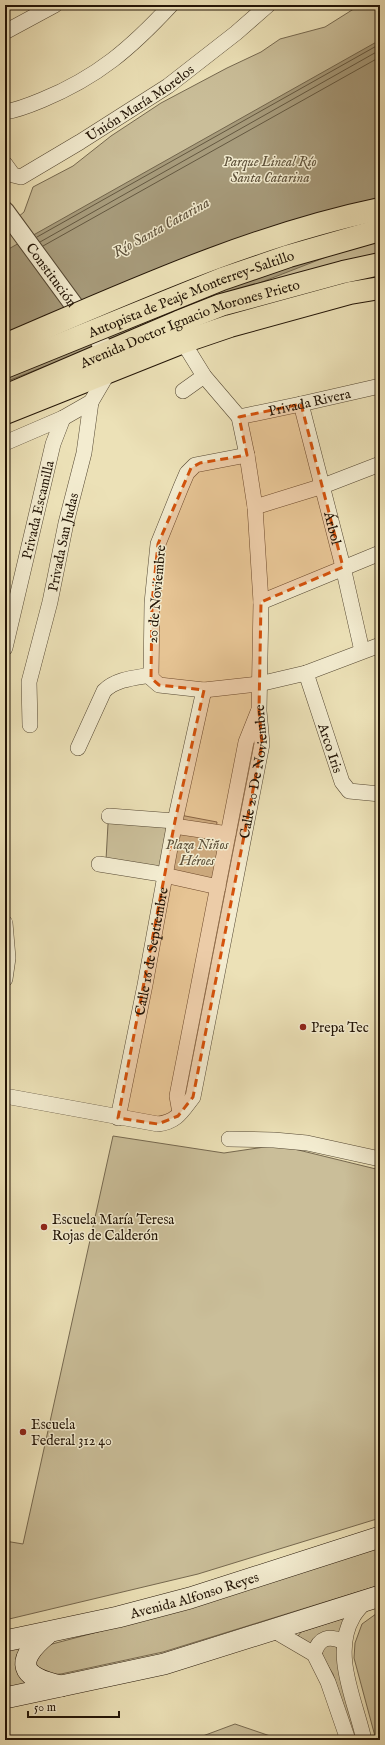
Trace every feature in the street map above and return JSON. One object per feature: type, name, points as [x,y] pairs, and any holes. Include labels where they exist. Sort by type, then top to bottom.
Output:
[{"type":"main road","name":"Autopista de Peaje Monterrey-Saltillo","points":[[5,345],[149,284],[231,252],[347,216],[380,209]]},
{"type":"main road","name":"Autopista de Peaje Monterrey-Saltillo","points":[[5,367],[222,278],[289,256],[380,230]]},
{"type":"main road","name":"Avenida Doctor Ignacio Morones Prieto","points":[[5,396],[221,305],[343,272],[380,264]]},
{"type":"main road","name":"Avenida Doctor Ignacio Morones Prieto","points":[[5,413],[104,355],[183,342],[278,312],[380,288]]},
{"type":"main road","name":"Avenida Alfonso Reyes","points":[[5,1641],[47,1634],[190,1598],[380,1537]]},
{"type":"main road","points":[[5,1698],[164,1664],[373,1598]]},
{"type":"main road","points":[[47,1634],[30,1649],[26,1656],[26,1666],[30,1674],[37,1679],[64,1686]]},
{"type":"street","points":[[5,32],[55,5]]},
{"type":"street","points":[[5,112],[15,111],[56,94],[98,72],[124,52],[172,5]]},
{"type":"street","name":"Unión María Morelos","points":[[5,164],[13,175],[21,177],[80,142],[168,86],[236,33],[268,5]]},
{"type":"street","name":"Constitución","points":[[5,211],[104,355]]},
{"type":"street","points":[[183,342],[204,376],[238,417],[247,455],[255,507],[261,602],[259,711]]},
{"type":"street","points":[[5,443],[63,418],[91,402],[104,355]]},
{"type":"street","points":[[183,391],[204,376]]},
{"type":"street","name":"Privada Rivera","points":[[238,417],[380,386]]},
{"type":"street","name":"Privada San Judas","points":[[30,725],[29,682],[50,602],[66,523],[84,452],[91,402]]},
{"type":"street","name":"Árbol","points":[[301,404],[323,486],[362,651]]},
{"type":"street","name":"Privada Escamilla","points":[[5,648],[53,444],[63,418]]},
{"type":"street","name":"20 de Noviembre","points":[[155,680],[152,603],[158,544],[181,487],[188,473],[195,465],[247,455]]},
{"type":"street","points":[[255,507],[323,486],[380,464]]},
{"type":"street","points":[[261,602],[380,553]]},
{"type":"street","points":[[78,748],[104,691],[110,685],[119,681],[155,680],[204,690],[259,684],[306,673],[380,645]]},
{"type":"street","name":"Arco Iris","points":[[306,673],[342,782],[349,791],[380,794]]},
{"type":"street","name":"Calle 16 de Septiembre","points":[[118,1118],[145,985],[174,823],[204,690]]},
{"type":"street","name":"Calle 20 De Noviembre","points":[[180,1113],[177,1096],[246,742],[259,711]]},
{"type":"street","name":"Calle 20 De Noviembre","points":[[180,1113],[193,1097],[262,744],[259,711]]},
{"type":"street","points":[[109,816],[174,823],[228,834]]},
{"type":"street","points":[[99,864],[165,875],[218,887]]},
{"type":"street","points":[[5,923],[8,958],[5,979]]},
{"type":"street","points":[[5,1096],[118,1118],[158,1124],[166,1123],[175,1119],[180,1113]]},
{"type":"street","points":[[229,1139],[274,1140],[307,1143],[380,1160]]},
{"type":"street","points":[[364,1740],[344,1660],[344,1642],[352,1617],[373,1598]]},
{"type":"street","points":[[273,1630],[314,1654],[328,1682],[348,1740]]},
{"type":"street","points":[[314,1654],[316,1645],[321,1640],[334,1638],[344,1642]]},
{"type":"highlighted area","points":[[301,404],[343,567],[261,602],[259,711],[262,744],[193,1097],[178,1116],[158,1124],[118,1118],[175,821],[204,690],[159,685],[151,678],[152,603],[158,544],[191,468],[200,463],[247,455],[239,417]]},
{"type":"green space","name":"Río Santa Catarina","points":[[360,5],[380,5],[380,253],[292,276],[238,286],[5,382],[5,228],[24,212],[33,187],[73,166],[111,136],[161,103],[261,52],[280,39],[325,27]]},
{"type":"green space","name":"Plaza Niños Héroes","points":[[180,815],[217,822],[216,829],[224,831],[215,885],[169,874]]},
{"type":"green space","points":[[120,819],[169,826],[161,868],[106,860],[108,824]]},
{"type":"green space","points":[[113,1136],[224,1153],[278,1145],[380,1170],[380,1518],[198,1574],[5,1620],[5,1541],[23,1544]]},
{"type":"green space","points":[[380,1544],[380,1585],[163,1652],[61,1674],[44,1675],[29,1657],[37,1648],[143,1620]]},
{"type":"green space","points":[[380,1611],[380,1740],[376,1740],[354,1658],[355,1643],[362,1624]]},
{"type":"green space","points":[[344,1618],[341,1634],[312,1645],[298,1636],[301,1632]]},
{"type":"green space","points":[[336,1644],[361,1740],[355,1740],[333,1674],[322,1656],[322,1648],[325,1645]]},
{"type":"green space","points":[[27,1645],[30,1684],[5,1689],[5,1649]]},
{"type":"green space","points":[[235,1724],[282,1740],[192,1740]]},
{"type":"water","name":"Río Santa Catarina","points":[[380,40],[380,236],[5,382],[5,251]]},
{"type":"waterway","points":[[5,245],[7,249]]},
{"type":"place","name":"Prepa Tec","points":[[303,1027]]},
{"type":"place","name":"Escuela María Teresa Rojas de Calderón","points":[[44,1227]]},
{"type":"place","name":"Escuela Federal 312 40","points":[[23,1432]]},
{"type":"park label","name":"Parque Lineal Río Santa Catarina","points":[[270,170]]}]
